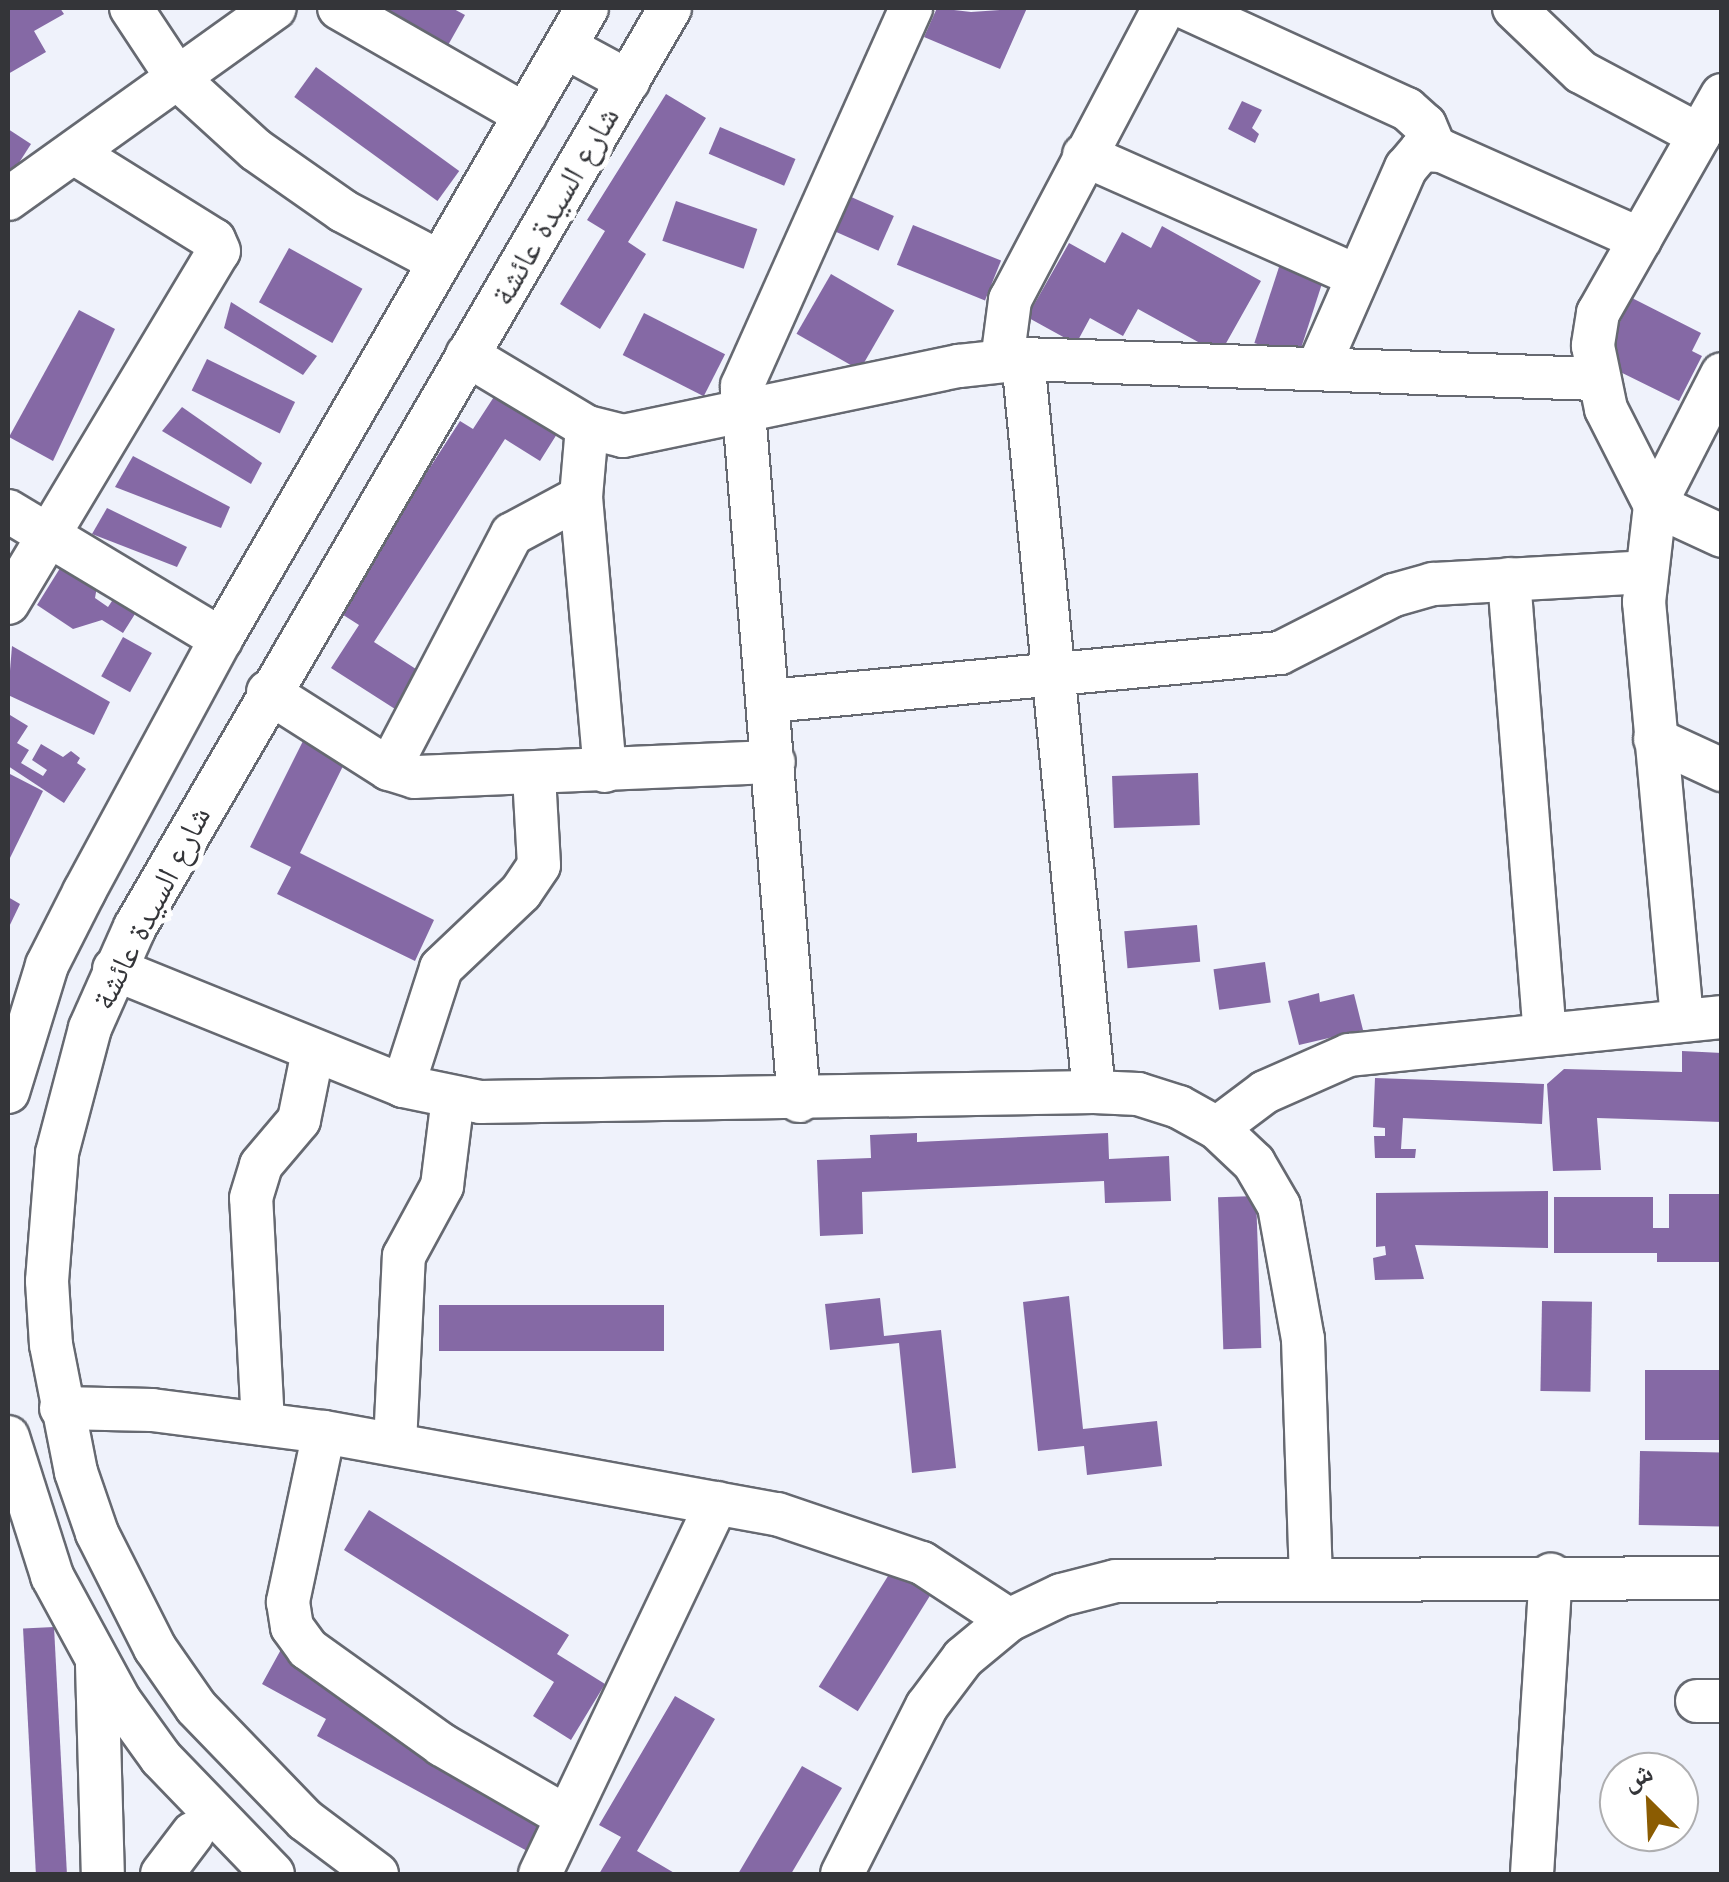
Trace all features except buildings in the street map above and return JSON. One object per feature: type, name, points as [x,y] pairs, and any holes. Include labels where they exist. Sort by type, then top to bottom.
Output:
[{"type":"street","points":[[131,8],[178,79],[256,150],[329,201],[438,261]]},
{"type":"street","points":[[8,199],[275,8]]},
{"type":"street","points":[[339,8],[526,114]]},
{"type":"street","name":"شارع السيدة عائشة","points":[[8,1092],[47,965],[220,639],[588,8]]},
{"type":"street","name":"شارع السيدة عائشة","points":[[378,1874],[304,1820],[232,1749],[155,1648],[97,1533],[61,1408],[47,1281],[57,1153],[85,1044],[114,969],[268,692],[670,8]]},
{"type":"street","points":[[799,1101],[770,701],[740,416],[750,358],[911,8]]},
{"type":"street","points":[[1094,1092],[1052,676],[1012,360],[1010,300],[1164,8]]},
{"type":"street","points":[[1186,8],[1255,21],[1407,109],[1425,125],[1436,149]]},
{"type":"street","points":[[1514,8],[1594,80],[1715,110],[1598,313],[1596,379],[1655,506],[1722,536]]},
{"type":"street","points":[[565,47],[628,81]]},
{"type":"street","points":[[1318,368],[1410,160],[1420,150],[1436,149],[1640,239]]},
{"type":"street","points":[[8,603],[219,251],[214,240],[76,154]]},
{"type":"street","points":[[1084,155],[1357,276]]},
{"type":"street","points":[[468,355],[588,427],[623,436],[1012,360],[1596,379]]},
{"type":"street","points":[[1218,1128],[1264,1092],[1349,1055],[1702,1018],[1654,739],[1645,636],[1655,506],[1722,374]]},
{"type":"street","points":[[588,427],[580,497],[605,772]]},
{"type":"street","points":[[389,769],[503,546],[521,526],[580,497]]},
{"type":"street","points":[[8,511],[220,639]]},
{"type":"street","points":[[288,522],[347,558]]},
{"type":"street","points":[[770,701],[1280,653],[1394,595],[1433,584],[1647,572]]},
{"type":"street","points":[[1509,580],[1545,1033]]},
{"type":"street","points":[[268,692],[389,769],[439,780],[774,762]]},
{"type":"street","points":[[1654,739],[1722,770]]},
{"type":"street","points":[[403,1086],[441,968],[521,892],[540,865],[534,775]]},
{"type":"street","points":[[114,969],[403,1086],[453,1098],[799,1101],[1094,1092],[1138,1094],[1218,1128],[1254,1164],[1279,1206],[1292,1254],[1303,1340],[1311,1579]]},
{"type":"street","points":[[263,1424],[252,1198],[261,1165],[299,1120],[313,1051]]},
{"type":"street","points":[[395,1444],[404,1256],[442,1186],[453,1098]]},
{"type":"street","points":[[61,1408],[152,1410],[324,1432],[717,1503],[875,1542],[950,1580],[1009,1620]]},
{"type":"street","points":[[324,1432],[288,1602],[292,1627],[308,1649],[442,1745],[566,1816]]},
{"type":"street","points":[[8,1437],[45,1558],[97,1664],[162,1758],[269,1871],[304,1820]]},
{"type":"street","points":[[540,1874],[717,1503]]},
{"type":"street","points":[[1532,1874],[1550,1575]]},
{"type":"street","points":[[842,1874],[927,1706],[963,1658],[1009,1620],[1060,1595],[1116,1582],[1550,1575],[1722,1578]]},
{"type":"street","points":[[97,1664],[104,1874]]},
{"type":"street","points":[[162,1874],[194,1833]]}]
